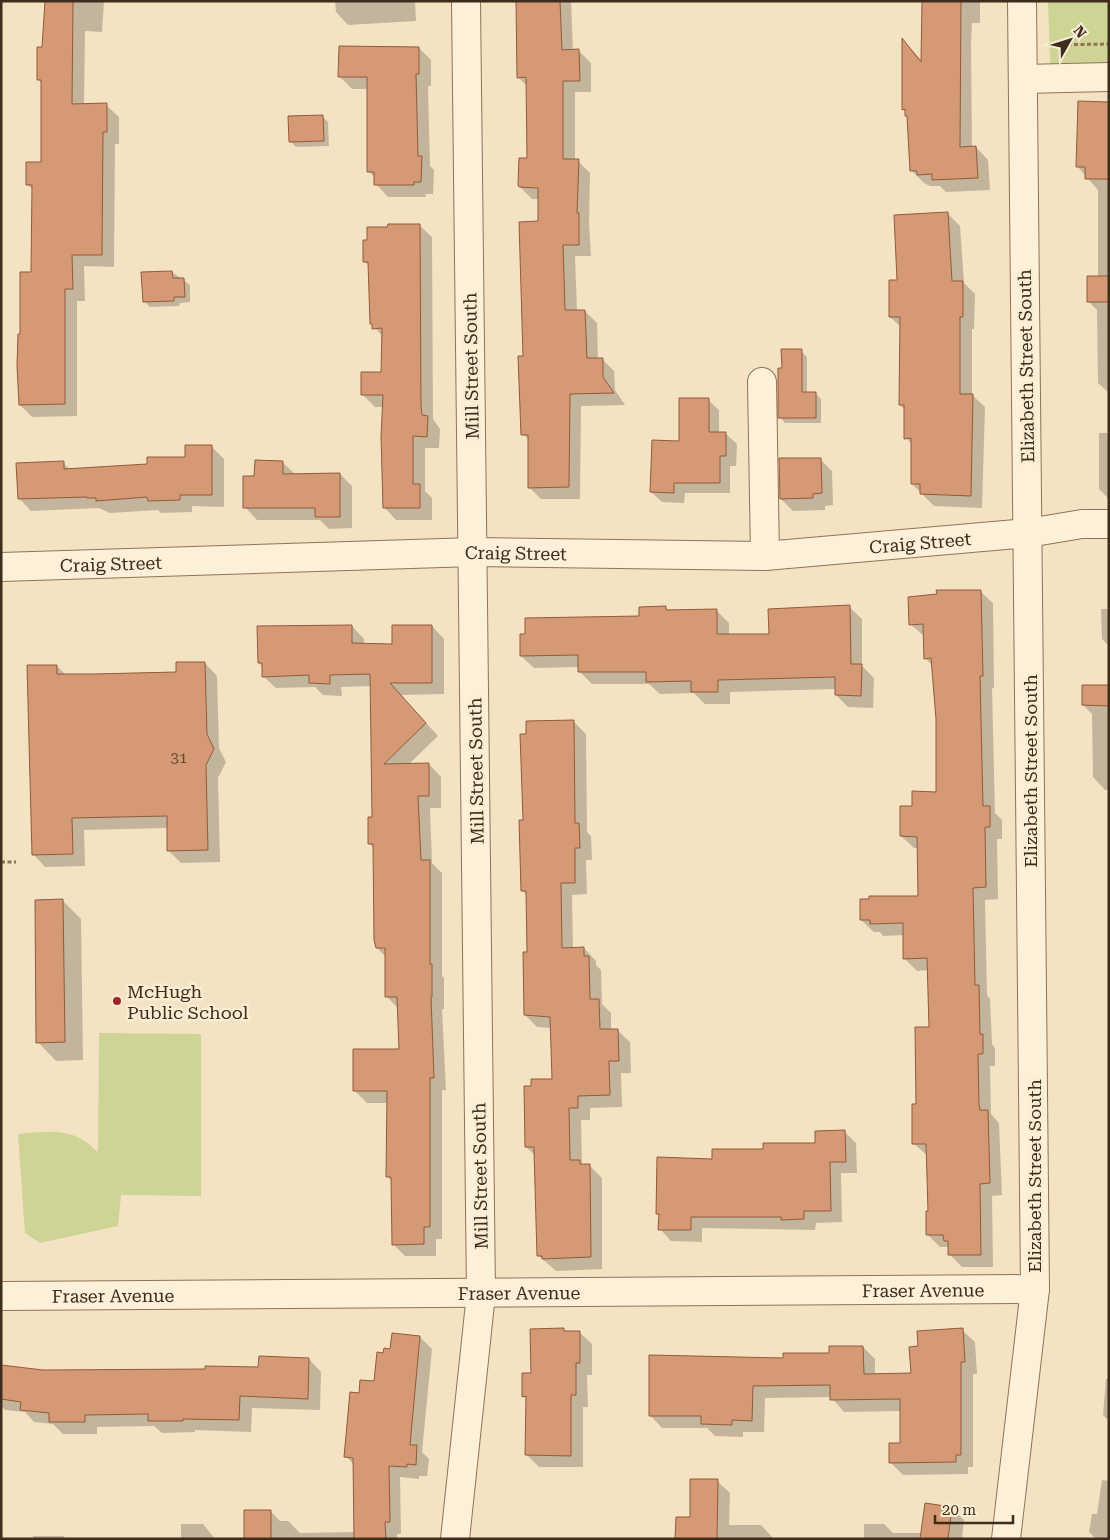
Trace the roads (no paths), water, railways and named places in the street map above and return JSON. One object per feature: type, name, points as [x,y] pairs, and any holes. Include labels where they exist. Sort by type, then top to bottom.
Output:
[{"type":"street","name":"Mill Street South","points":[[455,1539],[481,1294],[474,552],[466,1]]},
{"type":"street","name":"Elizabeth Street South","points":[[1006,1539],[1034,1289],[1022,1]]},
{"type":"street","points":[[1023,79],[1109,77]]},
{"type":"street","points":[[762,382],[765,556]]},
{"type":"street","name":"Craig Street","points":[[1,567],[474,552],[765,556],[1028,533],[1082,524],[1109,524]]},
{"type":"street","name":"Fraser Avenue","points":[[1,1296],[1034,1289]]},
{"type":"place","name":"McHugh Public School","points":[[117,1001]]}]
